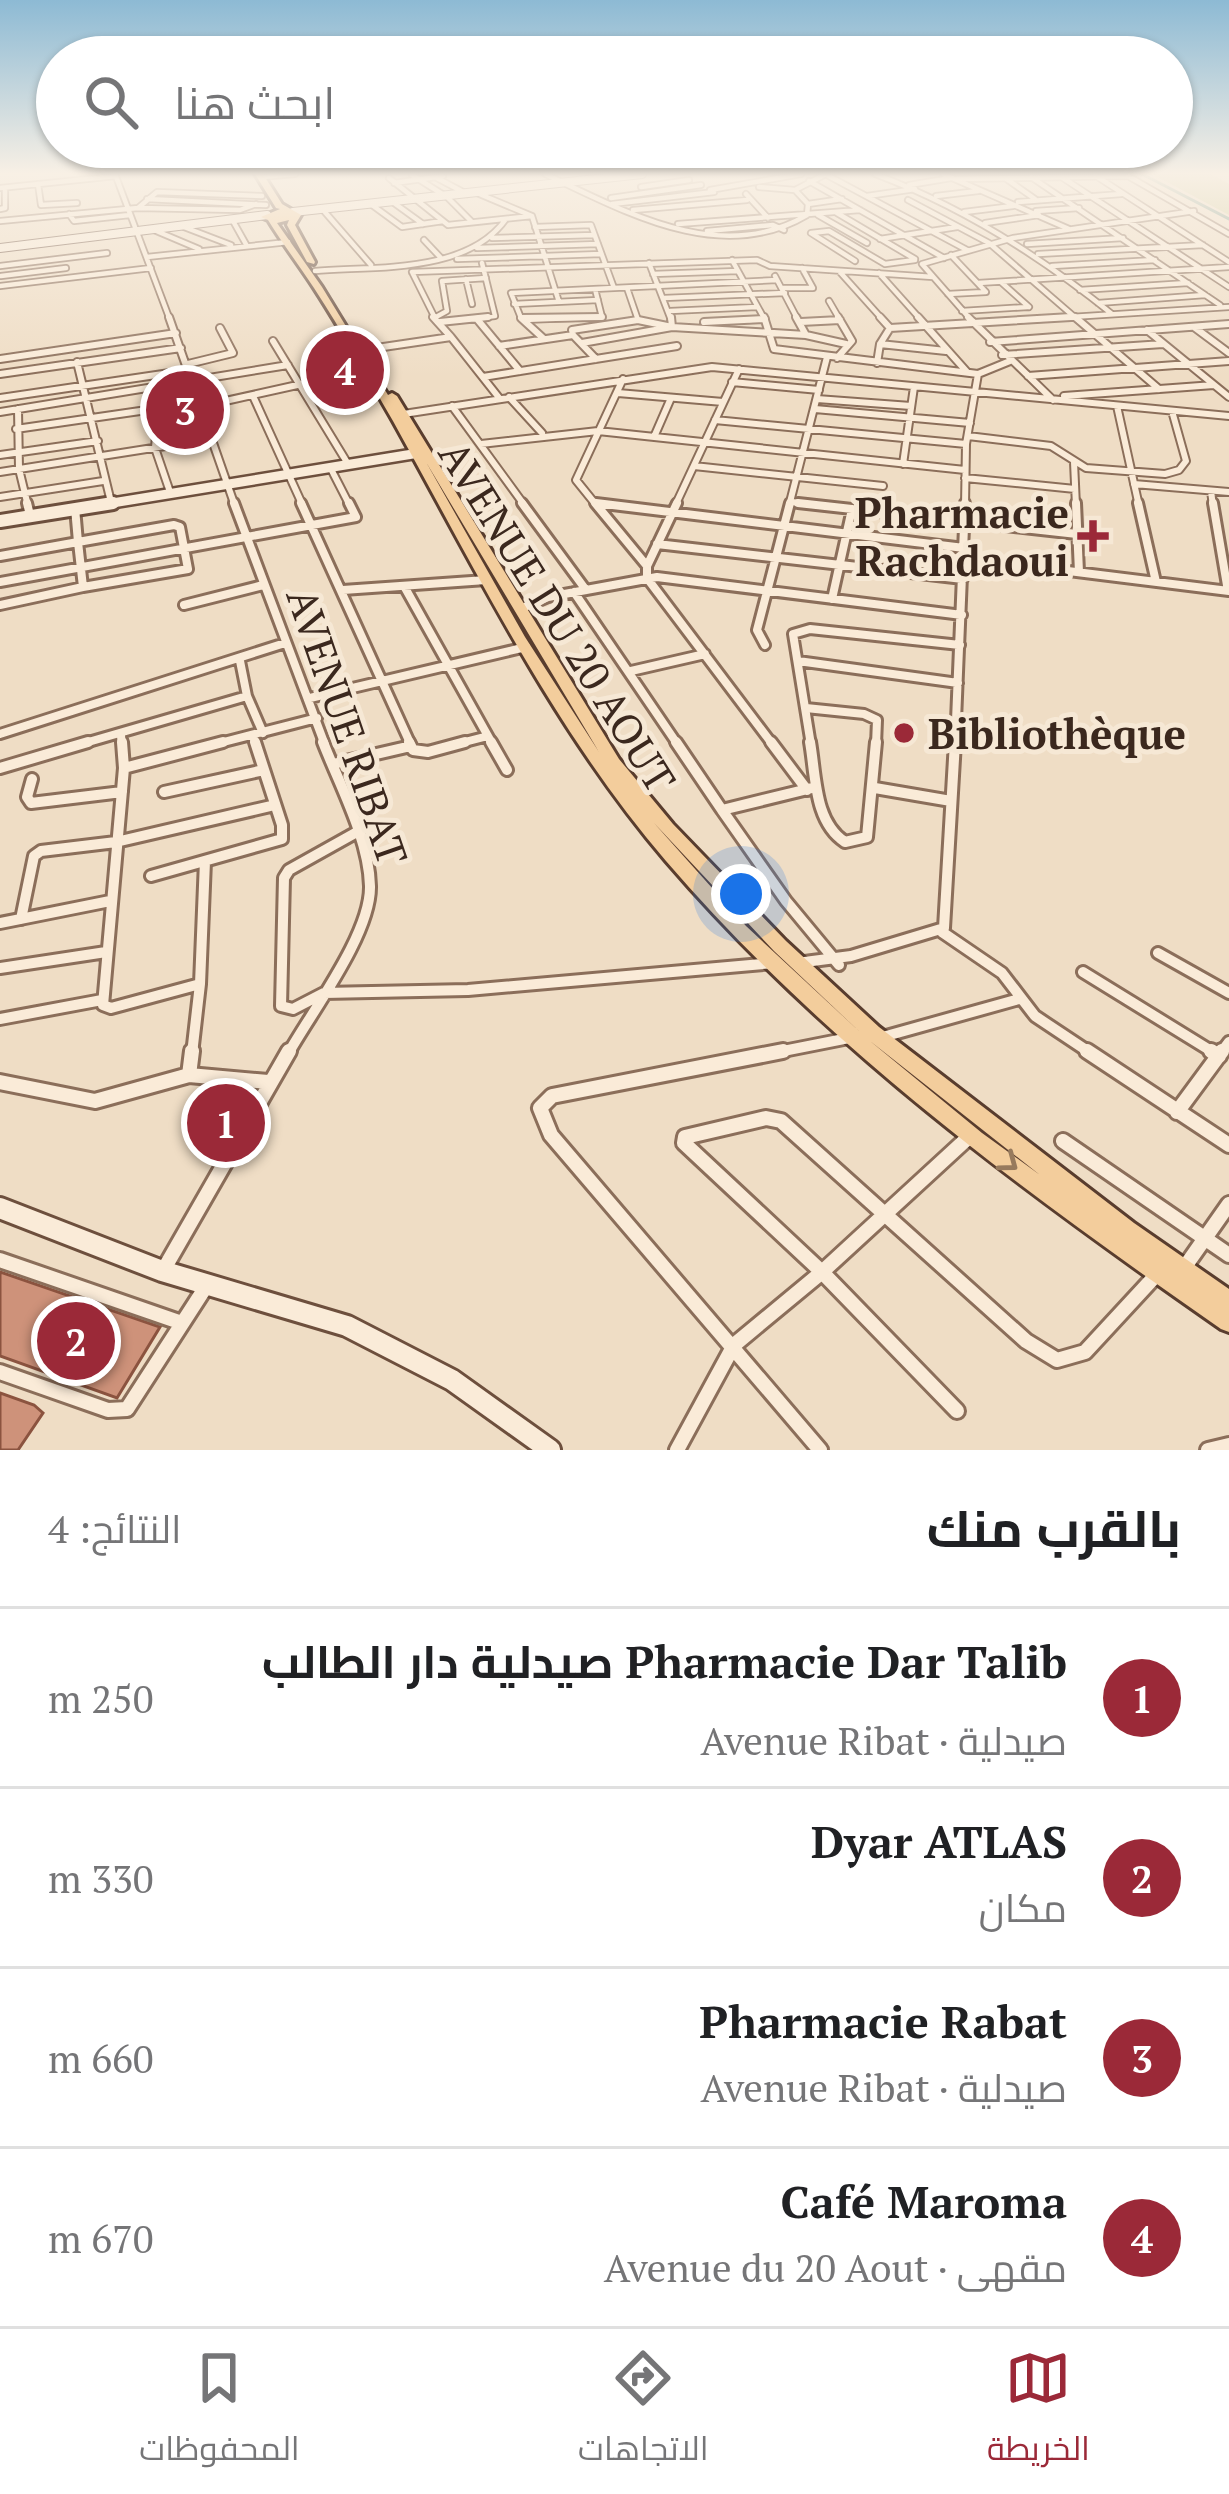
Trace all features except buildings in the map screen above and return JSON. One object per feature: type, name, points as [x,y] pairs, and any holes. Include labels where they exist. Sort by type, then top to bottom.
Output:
[{"type":"main road","name":"AVENUE DU 20 AOUT","points":[[288,242],[397,415]]},
{"type":"main road","name":"AVENUE DU 20 AOUT","points":[[300,242],[526,647],[606,772],[725,916],[771,963],[971,1135],[1229,1321]]},
{"type":"main road","name":"AVENUE DU 20 AOUT","points":[[419,453],[613,761],[668,828],[796,963],[878,1038],[1181,1272],[1229,1303]]},
{"type":"street","points":[[0,248],[59,242],[69,278]]},
{"type":"street","name":"AVENUE RIBAT","points":[[141,242],[203,404],[210,440],[230,484],[263,585],[310,698],[357,832],[371,896],[364,921],[162,1271]]},
{"type":"street","points":[[182,242],[204,251]]},
{"type":"street","points":[[222,242],[236,247]]},
{"type":"street","points":[[244,242],[247,246]]},
{"type":"street","points":[[147,257],[288,242]]},
{"type":"street","points":[[349,242],[371,266]]},
{"type":"street","points":[[426,242],[447,258],[456,280]]},
{"type":"street","points":[[315,271],[447,258],[486,242]]},
{"type":"street","points":[[522,242],[541,246]]},
{"type":"street","points":[[540,242],[572,332],[596,359]]},
{"type":"street","points":[[825,242],[855,261]]},
{"type":"street","points":[[845,242],[886,264],[919,262],[995,242]]},
{"type":"street","points":[[852,246],[874,242]]},
{"type":"street","points":[[885,242],[919,262],[990,342],[1052,398],[1214,385]]},
{"type":"street","points":[[918,242],[948,256],[986,292]]},
{"type":"street","points":[[952,242],[967,250]]},
{"type":"street","points":[[1020,242],[1112,314]]},
{"type":"street","points":[[1025,244],[1063,242]]},
{"type":"street","points":[[1129,242],[1226,307]]},
{"type":"street","points":[[1160,242],[1229,287]]},
{"type":"street","points":[[1198,242],[1229,265]]},
{"type":"street","points":[[989,243],[1159,389]]},
{"type":"street","points":[[483,244],[599,247],[631,264],[762,260],[770,266],[806,335]]},
{"type":"street","points":[[1038,254],[1203,245]]},
{"type":"street","points":[[412,272],[453,270],[541,246]]},
{"type":"street","points":[[473,248],[599,247]]},
{"type":"street","points":[[463,253],[599,247]]},
{"type":"street","points":[[599,247],[614,288]]},
{"type":"street","points":[[0,271],[107,253]]},
{"type":"street","points":[[447,258],[482,263]]},
{"type":"street","points":[[732,260],[765,319],[774,349],[972,373],[1006,358],[1163,344]]},
{"type":"street","points":[[1052,266],[1155,260]]},
{"type":"street","points":[[407,262],[427,310],[483,377],[542,434]]},
{"type":"street","points":[[438,319],[495,316],[482,263]]},
{"type":"street","points":[[649,263],[672,327]]},
{"type":"street","points":[[631,264],[640,287]]},
{"type":"street","points":[[978,283],[1229,265]]},
{"type":"street","points":[[770,266],[933,277]]},
{"type":"street","points":[[0,271],[66,268]]},
{"type":"street","points":[[0,271],[1,286],[151,268]]},
{"type":"street","points":[[544,339],[521,317],[511,292],[744,282],[813,288],[802,268]]},
{"type":"street","points":[[653,274],[738,271]]},
{"type":"street","points":[[839,271],[889,329],[936,336]]},
{"type":"street","points":[[879,273],[972,373],[975,392],[967,440],[962,615],[942,932]]},
{"type":"street","points":[[438,319],[447,311],[441,282],[486,278]]},
{"type":"street","points":[[466,279],[472,304]]},
{"type":"street","points":[[1000,281],[1042,319]]},
{"type":"street","points":[[1081,290],[1188,283]]},
{"type":"street","points":[[664,298],[750,294],[781,287]]},
{"type":"street","points":[[627,288],[638,320]]},
{"type":"street","points":[[521,317],[604,316],[595,289]]},
{"type":"street","points":[[948,294],[1011,291]]},
{"type":"street","points":[[1098,303],[1204,295]]},
{"type":"street","points":[[514,304],[598,300]]},
{"type":"street","points":[[766,645],[757,630],[822,379],[851,336],[829,301]]},
{"type":"street","points":[[670,311],[757,307]]},
{"type":"street","points":[[962,311],[1028,307]]},
{"type":"street","points":[[889,329],[1226,307]]},
{"type":"street","points":[[1184,310],[1229,357]]},
{"type":"street","points":[[477,319],[520,371]]},
{"type":"street","points":[[704,322],[765,319]]},
{"type":"street","points":[[499,346],[638,320],[772,336],[806,335],[846,344]]},
{"type":"street","points":[[801,322],[840,320]]},
{"type":"street","points":[[990,342],[1229,324]]},
{"type":"street","points":[[582,344],[672,327]]},
{"type":"street","points":[[0,398],[189,367],[233,353],[220,328]]},
{"type":"street","points":[[877,363],[889,329]]},
{"type":"street","points":[[1147,330],[1229,397]]},
{"type":"street","points":[[0,359],[176,333]]},
{"type":"street","points":[[363,350],[451,337]]},
{"type":"street","points":[[273,341],[348,464]]},
{"type":"street","points":[[880,344],[947,351]]},
{"type":"street","points":[[483,377],[677,346]]},
{"type":"street","points":[[0,374],[181,347]]},
{"type":"street","points":[[73,348],[111,502]]},
{"type":"street","points":[[1028,376],[1229,357]]},
{"type":"street","points":[[562,364],[582,385]]},
{"type":"street","points":[[0,412],[288,365]]},
{"type":"street","points":[[397,415],[712,367],[1229,416]]},
{"type":"street","points":[[739,369],[647,566],[647,578],[812,789]]},
{"type":"street","points":[[16,429],[253,396],[365,370]]},
{"type":"street","points":[[623,380],[576,480],[647,566]]},
{"type":"street","points":[[733,382],[817,399],[911,406]]},
{"type":"street","points":[[903,464],[914,387]]},
{"type":"street","points":[[618,393],[723,402]]},
{"type":"street","points":[[253,396],[411,746],[416,752],[428,752],[488,736]]},
{"type":"street","points":[[654,437],[671,398]]},
{"type":"street","points":[[817,399],[872,418],[970,423]]},
{"type":"street","points":[[452,406],[580,591],[722,810],[836,961]]},
{"type":"street","points":[[1117,406],[1156,582]]},
{"type":"street","points":[[18,409],[19,469],[30,515]]},
{"type":"street","points":[[158,409],[155,448],[170,493]]},
{"type":"street","points":[[715,420],[907,438],[1043,444],[1074,462],[1132,473],[1166,473],[1183,467],[1186,461],[1172,410]]},
{"type":"street","points":[[48,424],[53,446]]},
{"type":"street","points":[[481,444],[598,431],[903,464],[1075,489]]},
{"type":"street","points":[[0,472],[210,440]]},
{"type":"street","points":[[0,454],[98,441]]},
{"type":"street","points":[[0,521],[419,453]]},
{"type":"street","points":[[1074,462],[1079,572]]},
{"type":"street","points":[[694,466],[883,486]]},
{"type":"street","points":[[0,582],[247,533],[356,517],[330,467]]},
{"type":"street","points":[[0,497],[103,481]]},
{"type":"street","points":[[1134,484],[1229,492]]},
{"type":"street","points":[[596,503],[846,534],[1229,591],[1224,531],[1211,490]]},
{"type":"street","points":[[791,502],[1078,534]]},
{"type":"street","points":[[75,508],[83,587]]},
{"type":"street","points":[[832,598],[852,509]]},
{"type":"street","points":[[1215,513],[1229,514]]},
{"type":"street","points":[[0,556],[174,525],[180,527],[186,572],[0,605]]},
{"type":"street","points":[[657,544],[963,578]]},
{"type":"street","points":[[516,603],[647,578],[962,615]]},
{"type":"street","points":[[344,590],[485,580]]},
{"type":"street","points":[[184,605],[263,585]]},
{"type":"street","points":[[404,586],[507,770]]},
{"type":"street","points":[[516,603],[548,597]]},
{"type":"street","points":[[806,707],[878,720],[867,837],[845,842],[834,835],[812,789],[794,634],[802,629],[960,645]]},
{"type":"street","points":[[0,734],[285,643]]},
{"type":"street","points":[[310,698],[526,647]]},
{"type":"street","points":[[631,671],[705,654]]},
{"type":"street","points":[[151,876],[282,839],[240,661]]},
{"type":"street","points":[[798,661],[958,683]]},
{"type":"street","points":[[0,768],[247,696]]},
{"type":"street","points":[[124,768],[317,718]]},
{"type":"street","points":[[121,736],[124,768],[102,1000],[105,1008],[111,1008],[200,984]]},
{"type":"street","points":[[333,764],[411,746]]},
{"type":"street","points":[[164,793],[264,770]]},
{"type":"street","points":[[32,779],[27,797],[31,803],[122,792]]},
{"type":"street","points":[[875,788],[951,801]]},
{"type":"street","points":[[722,810],[812,789]]},
{"type":"street","points":[[22,919],[34,856],[50,848],[116,842],[274,805]]},
{"type":"street","points":[[357,832],[284,878],[278,1001],[293,1009],[324,992],[468,989],[836,961],[942,932],[1002,973],[1035,1016],[1229,1145]]},
{"type":"street","points":[[189,1075],[200,984],[205,861]]},
{"type":"street","points":[[0,923],[110,901]]},
{"type":"street","points":[[0,968],[106,952]]},
{"type":"street","points":[[1158,953],[1229,993]]},
{"type":"street","points":[[817,982],[836,961]]},
{"type":"street","points":[[1083,972],[1219,1056]]},
{"type":"street","points":[[878,1038],[1019,999]]},
{"type":"street","points":[[0,1019],[102,1000]]},
{"type":"street","points":[[820,1450],[551,1135],[540,1108],[552,1096],[855,1037]]},
{"type":"street","points":[[1177,1112],[1229,1042]]},
{"type":"street","points":[[0,1082],[76,1104],[99,1105],[189,1075],[268,1082]]},
{"type":"street","points":[[957,1412],[822,1272],[684,1143],[685,1137],[766,1118],[781,1121],[1026,1341],[1058,1360],[1085,1352],[1158,1273]]},
{"type":"street","points":[[677,1450],[734,1345],[822,1272],[971,1135]]},
{"type":"street","points":[[1063,1141],[1229,1255]]},
{"type":"street","points":[[1181,1272],[1229,1204]]},
{"type":"street","points":[[0,1208],[162,1271],[347,1326],[452,1380],[550,1450]]},
{"type":"street","points":[[0,1260],[182,1323]]},
{"type":"street","points":[[0,1372],[120,1412],[137,1398],[207,1285]]},
{"type":"street","points":[[1208,1450],[1229,1445]]},
{"type":"place","name":"Café Maroma","points":[[345,370]]},
{"type":"place","name":"Pharmacie Rabat","points":[[185,410]]},
{"type":"place","name":"Pharmacie Rachdaoui","points":[[1093,536]]},
{"type":"place","name":"Bibliothèque","points":[[904,733]]},
{"type":"place","name":"Pharmacie Dar Talib صيدلية دار الطالب","points":[[226,1123]]},
{"type":"place","name":"Dyar ATLAS","points":[[76,1341]]}]
